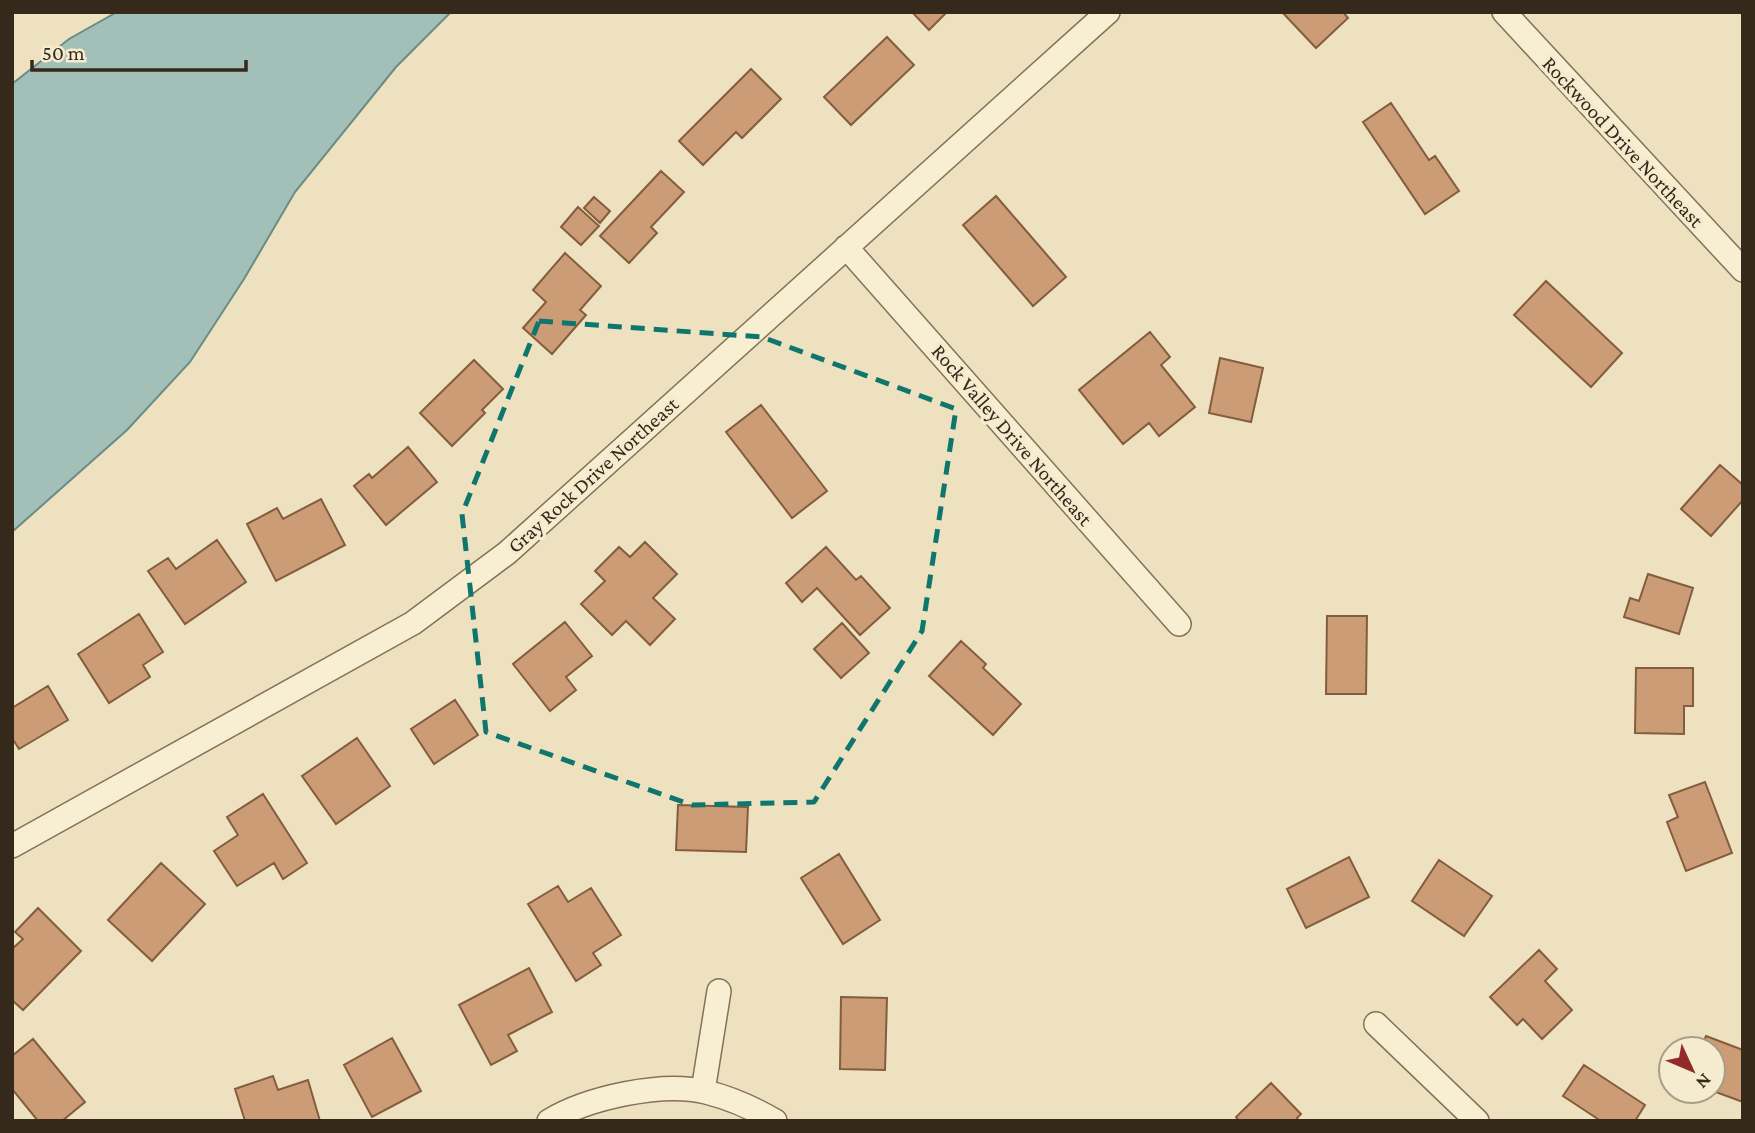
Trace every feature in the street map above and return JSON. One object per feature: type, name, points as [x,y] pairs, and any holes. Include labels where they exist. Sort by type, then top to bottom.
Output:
[{"type":"street","name":"Gray Rock Drive Northeast","points":[[12,846],[413,624],[457,593],[507,553],[1108,12]]},
{"type":"street","name":"Rockwood Drive Northeast","points":[[1504,12],[1743,270]]},
{"type":"street","name":"Rock Valley Drive Northeast","points":[[846,247],[1179,624]]},
{"type":"street","points":[[703,1091],[719,991]]},
{"type":"street","points":[[1376,1024],[1477,1121]]},
{"type":"street","points":[[549,1121],[591,1101],[622,1094],[703,1091],[750,1106],[775,1121]]},
{"type":"highlighted area","points":[[539,321],[762,337],[956,409],[922,631],[814,802],[692,805],[486,732],[462,514]]},
{"type":"water","points":[[117,12],[451,12],[396,67],[295,192],[244,279],[190,362],[127,430],[12,532],[12,84],[69,39]]},
{"type":"building","points":[[912,12],[947,12],[929,30]]},
{"type":"building","points":[[1282,12],[1343,12],[1348,18],[1316,48]]},
{"type":"building","points":[[887,37],[914,65],[851,125],[824,97]]},
{"type":"building","points":[[751,69],[781,99],[742,138],[736,132],[703,165],[679,141]]},
{"type":"building","points":[[1391,103],[1429,160],[1435,156],[1459,191],[1425,214],[1363,122]]},
{"type":"building","points":[[661,171],[684,192],[651,227],[657,233],[629,263],[600,236]]},
{"type":"building","points":[[996,196],[1066,277],[1033,306],[963,225]]},
{"type":"building","points":[[594,197],[610,211],[600,223],[584,208]]},
{"type":"building","points":[[578,207],[599,226],[581,245],[561,227]]},
{"type":"building","points":[[565,253],[601,286],[580,310],[586,315],[552,354],[523,328],[546,302],[533,290]]},
{"type":"building","points":[[1546,281],[1622,353],[1591,387],[1514,315]]},
{"type":"building","points":[[1150,332],[1170,357],[1161,365],[1195,407],[1159,436],[1149,423],[1123,444],[1079,390]]},
{"type":"building","points":[[1220,358],[1263,368],[1251,422],[1209,413]]},
{"type":"building","points":[[474,360],[503,389],[482,410],[485,413],[452,446],[420,413]]},
{"type":"building","points":[[761,405],[827,491],[792,518],[726,432]]},
{"type":"building","points":[[408,447],[437,482],[386,525],[354,486],[369,474],[372,478]]},
{"type":"building","points":[[1720,465],[1743,485],[1743,500],[1711,536],[1681,509]]},
{"type":"building","points":[[321,499],[345,545],[276,581],[247,524],[277,508],[283,519]]},
{"type":"building","points":[[217,540],[246,582],[185,624],[148,571],[168,558],[176,569]]},
{"type":"building","points":[[645,542],[677,574],[653,598],[675,619],[650,645],[626,621],[612,635],[581,604],[605,581],[595,571],[619,547],[630,557]]},
{"type":"building","points":[[826,547],[856,580],[861,576],[890,608],[860,635],[817,588],[802,602],[786,583]]},
{"type":"building","points":[[1648,574],[1693,588],[1679,634],[1624,617],[1630,598],[1639,601]]},
{"type":"building","points":[[139,614],[163,652],[143,665],[150,677],[109,703],[78,654]]},
{"type":"building","points":[[1327,616],[1367,616],[1366,694],[1326,694]]},
{"type":"building","points":[[565,622],[592,656],[566,677],[576,690],[550,711],[513,664]]},
{"type":"building","points":[[842,623],[869,653],[841,678],[814,649]]},
{"type":"building","points":[[961,641],[986,664],[983,668],[1021,704],[993,735],[929,676]]},
{"type":"building","points":[[1636,668],[1693,668],[1693,706],[1684,706],[1684,734],[1635,733]]},
{"type":"building","points":[[48,686],[68,720],[19,749],[12,738],[12,708]]},
{"type":"building","points":[[455,700],[478,735],[434,764],[411,729]]},
{"type":"building","points":[[357,738],[390,786],[336,824],[302,776]]},
{"type":"building","points":[[1705,782],[1732,853],[1686,871],[1667,822],[1678,817],[1669,795]]},
{"type":"building","points":[[263,794],[307,863],[283,879],[274,863],[237,886],[214,851],[238,835],[227,817]]},
{"type":"building","points":[[678,805],[748,807],[746,852],[676,850]]},
{"type":"building","points":[[839,854],[880,920],[843,944],[801,878]]},
{"type":"building","points":[[1349,857],[1369,897],[1306,928],[1287,889]]},
{"type":"building","points":[[1439,860],[1492,896],[1464,936],[1412,901]]},
{"type":"building","points":[[161,863],[205,904],[152,961],[108,920]]},
{"type":"building","points":[[558,886],[568,902],[591,888],[621,935],[593,953],[601,965],[576,981],[528,904]]},
{"type":"building","points":[[38,908],[81,951],[23,1010],[12,1000],[12,949],[23,939],[15,932]]},
{"type":"building","points":[[1539,950],[1557,969],[1545,981],[1572,1010],[1542,1039],[1523,1019],[1517,1025],[1490,997]]},
{"type":"building","points":[[529,968],[552,1012],[508,1035],[517,1051],[491,1065],[459,1005]]},
{"type":"building","points":[[841,997],[887,998],[885,1070],[840,1069]]},
{"type":"building","points":[[392,1038],[421,1091],[372,1117],[344,1065]]},
{"type":"building","points":[[33,1039],[85,1102],[62,1121],[38,1121],[12,1089],[12,1056]]},
{"type":"building","points":[[1727,1044],[1743,1050],[1743,1102],[1727,1096]]},
{"type":"building","points":[[1584,1065],[1645,1105],[1635,1121],[1601,1121],[1563,1096]]},
{"type":"building","points":[[273,1076],[278,1090],[308,1080],[320,1121],[245,1121],[235,1089]]},
{"type":"building","points":[[1271,1083],[1301,1114],[1297,1118],[1299,1121],[1239,1121],[1236,1117]]}]
